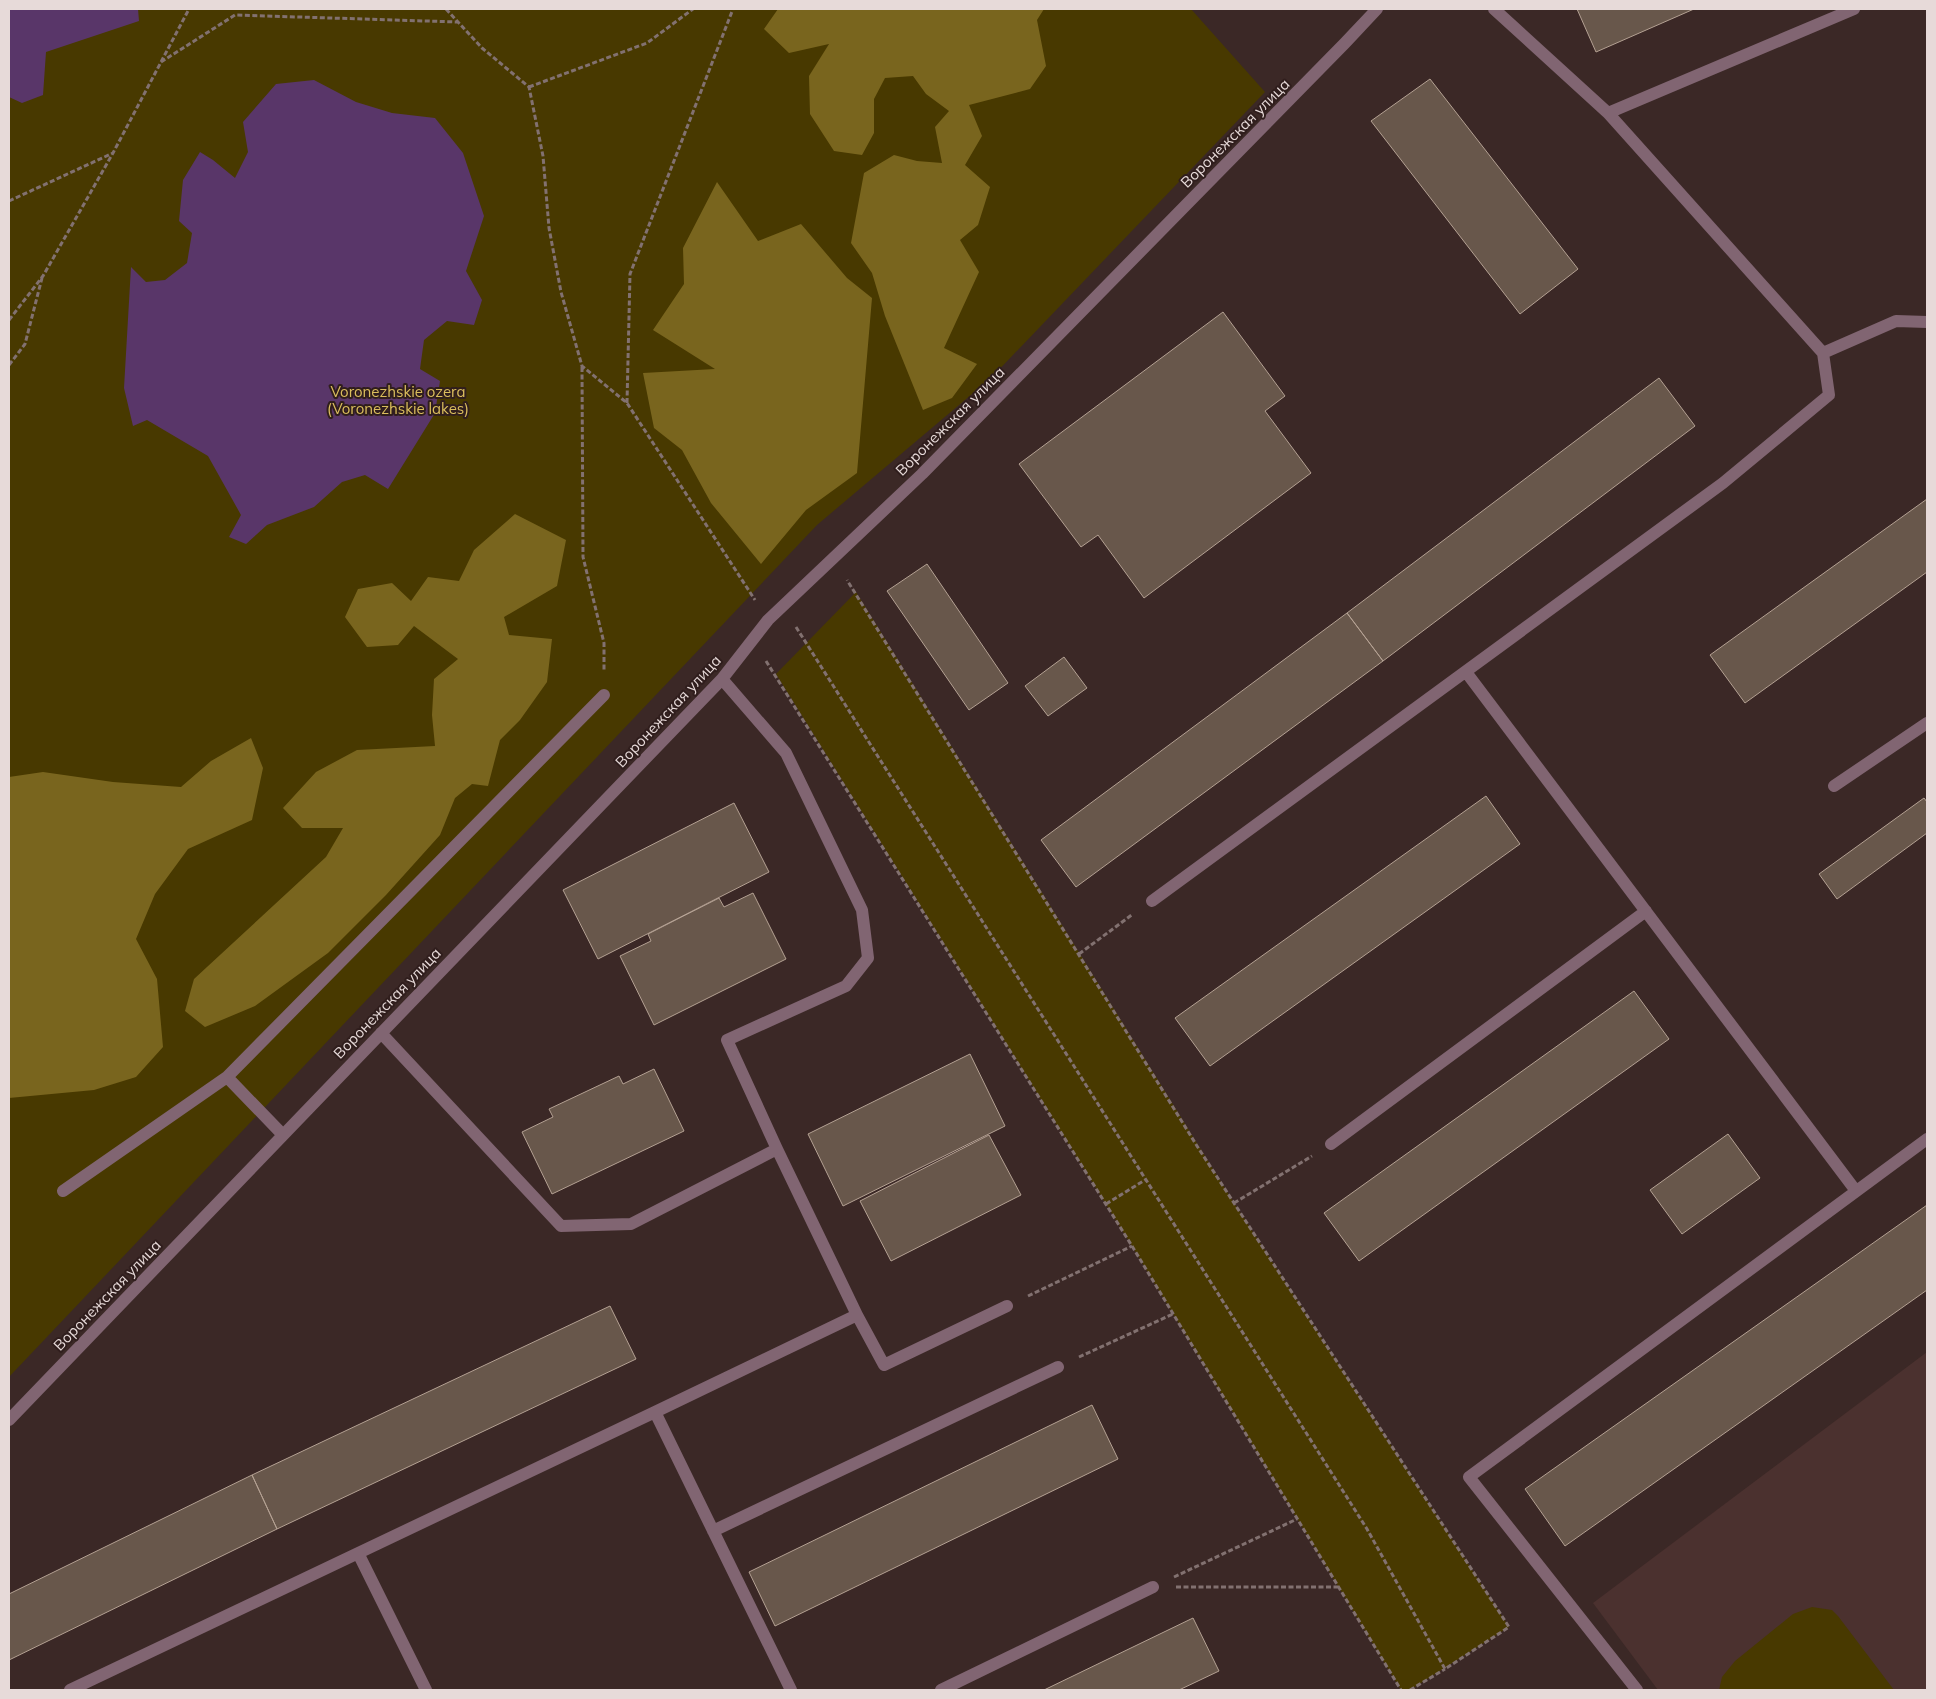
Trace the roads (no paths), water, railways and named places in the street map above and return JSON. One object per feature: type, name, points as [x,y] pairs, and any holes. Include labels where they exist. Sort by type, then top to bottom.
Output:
[{"type":"street","name":"Воронежская улица","points":[[9,1420],[722,679],[768,620],[922,474],[1377,9]]},
{"type":"street","points":[[1152,901],[1723,483],[1829,395],[1823,353],[1608,113],[1494,9]]},
{"type":"street","points":[[1608,113],[1854,9]]},
{"type":"street","points":[[1823,353],[1896,321],[1927,322]]},
{"type":"street","points":[[1466,672],[1856,1190]]},
{"type":"street","points":[[722,679],[786,753],[862,910],[868,958],[846,986],[727,1040],[857,1315],[884,1365],[1007,1306]]},
{"type":"street","points":[[63,1191],[227,1077],[604,695]]},
{"type":"street","points":[[1834,786],[1927,723]]},
{"type":"street","points":[[1331,1144],[1646,910]]},
{"type":"street","points":[[381,1033],[561,1226],[631,1224],[777,1149]]},
{"type":"street","points":[[227,1077],[283,1136]]},
{"type":"street","points":[[1637,1690],[1469,1477],[1927,1139]]},
{"type":"street","points":[[70,1690],[857,1315]]},
{"type":"street","points":[[714,1531],[1058,1367]]},
{"type":"street","points":[[655,1412],[791,1690]]},
{"type":"street","points":[[358,1553],[426,1690]]},
{"type":"street","points":[[941,1690],[1153,1587]]},
{"type":"park label","name":"Voronezhskie ozera (Voronezhskie lakes)","points":[[398,400]]}]
